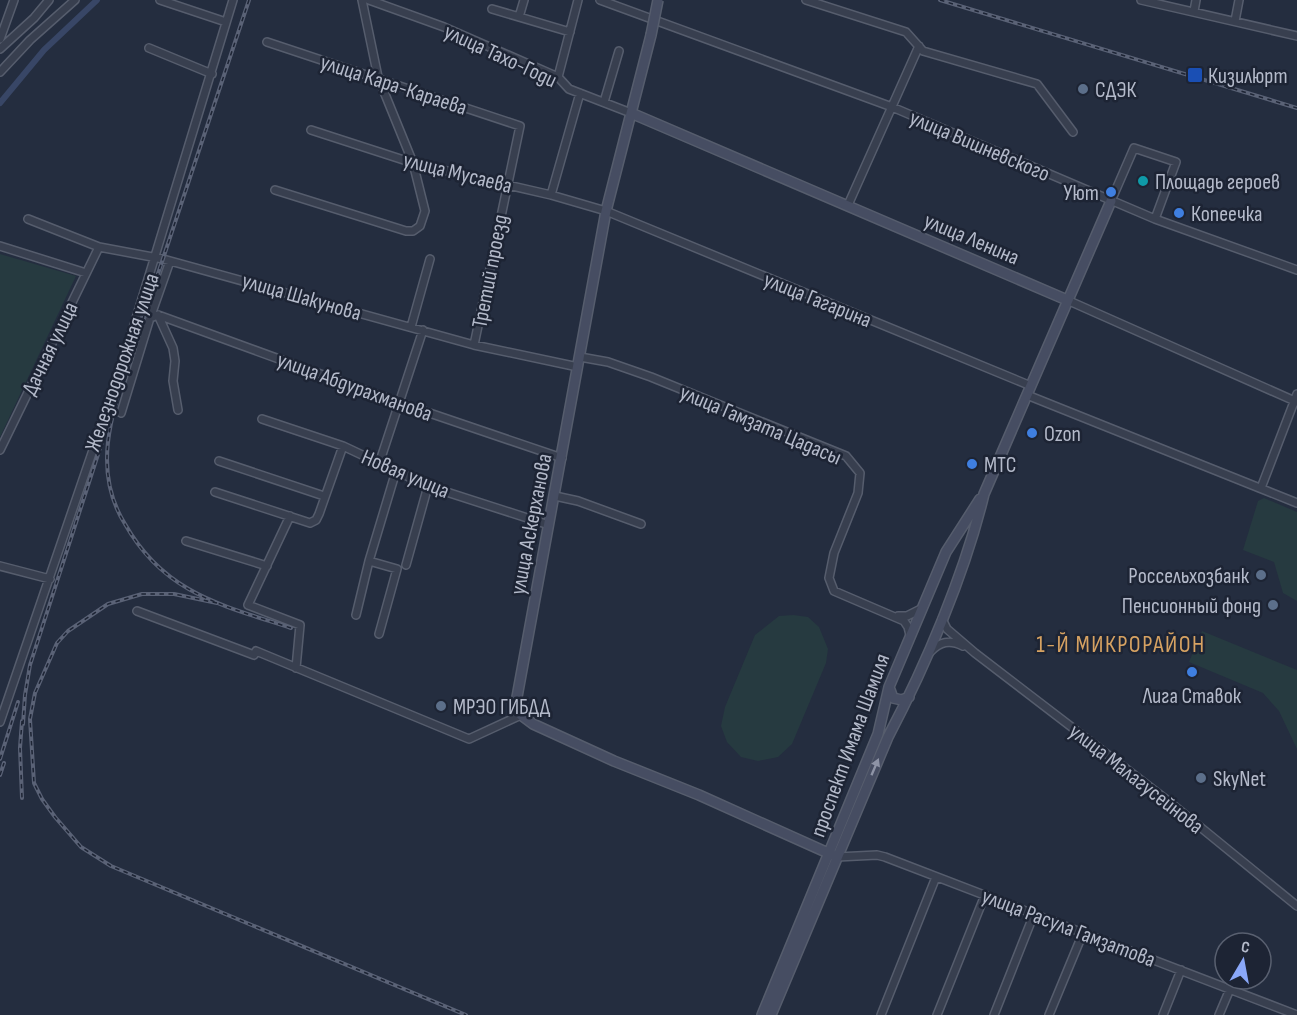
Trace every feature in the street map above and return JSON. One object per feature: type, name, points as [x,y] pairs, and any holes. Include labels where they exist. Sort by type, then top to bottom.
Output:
[{"type":"street","points":[[0,39],[14,0]]},
{"type":"street","points":[[0,49],[34,18],[49,0]]},
{"type":"street","points":[[0,72],[30,40],[75,0]]},
{"type":"street","points":[[160,0],[226,22]]},
{"type":"street","name":"Железнодорожная улица","points":[[0,722],[50,579],[156,257],[233,0]]},
{"type":"street","points":[[275,190],[406,231],[413,231],[420,226],[425,212],[413,163],[378,77],[362,0]]},
{"type":"street","name":"улица Тахо-Годи","points":[[369,0],[444,27],[558,77],[569,89],[631,113]]},
{"type":"street","points":[[519,17],[524,0]]},
{"type":"street","points":[[558,77],[578,0]]},
{"type":"street","name":"улица Вишневского","points":[[600,0],[892,107],[1155,219],[1297,270]]},
{"type":"street","name":"улица Аскерханова","points":[[521,715],[517,706],[517,697],[606,212],[658,0]]},
{"type":"street","points":[[806,0],[906,32],[923,51],[1037,84],[1073,132]]},
{"type":"street","points":[[1141,0],[1297,36]]},
{"type":"street","points":[[1194,11],[1196,0]]},
{"type":"street","points":[[1235,21],[1239,0]]},
{"type":"street","points":[[492,9],[570,32]]},
{"type":"street","name":"улица Кара-Караева","points":[[267,42],[520,126]]},
{"type":"street","points":[[848,205],[919,46]]},
{"type":"street","points":[[149,48],[212,74]]},
{"type":"street","points":[[604,102],[619,51]]},
{"type":"street","points":[[551,195],[580,93]]},
{"type":"street","name":"улица Ленина","points":[[631,113],[1296,399]]},
{"type":"street","name":"Третий проезд","points":[[474,345],[520,126]]},
{"type":"street","name":"улица Мусаева","points":[[311,130],[413,163],[551,195],[606,212]]},
{"type":"street","points":[[1111,201],[1134,148],[1176,162],[1155,219]]},
{"type":"street","name":"проспект Имама Шамиля","points":[[762,1015],[888,737],[909,697],[959,575],[984,494],[1111,201]]},
{"type":"street","name":"улица Гагарина","points":[[606,212],[1297,503]]},
{"type":"street","name":"улица Шакунова","points":[[28,219],[99,247],[156,257],[474,345],[578,367]]},
{"type":"street","points":[[0,246],[86,273]]},
{"type":"street","name":"Дачная улица","points":[[0,450],[99,247]]},
{"type":"street","points":[[411,327],[430,259]]},
{"type":"street","points":[[121,413],[170,261]]},
{"type":"street","points":[[150,318],[158,315],[173,348],[176,361],[173,381],[178,410]]},
{"type":"street","name":"улица Абдурахманова","points":[[158,315],[400,403],[562,458]]},
{"type":"street","points":[[379,464],[423,330]]},
{"type":"street","name":"улица Гамзата Цадасы","points":[[580,357],[609,362],[651,377],[846,456],[860,473],[858,493],[834,553],[829,578],[834,591],[895,616]]},
{"type":"street","points":[[1262,488],[1296,399]]},
{"type":"street","name":"Новая улица","points":[[262,419],[343,446],[428,486],[549,525]]},
{"type":"street","points":[[214,492],[310,523],[314,522],[319,514],[343,446]]},
{"type":"street","points":[[219,461],[324,496]]},
{"type":"street","points":[[356,615],[369,561],[396,471]]},
{"type":"street","points":[[406,565],[428,486]]},
{"type":"street","name":"проспект Имама Шамиля","points":[[771,1015],[834,855],[878,734],[889,687],[910,635],[945,552],[984,494]]},
{"type":"street","points":[[555,496],[587,504],[641,524]]},
{"type":"street","points":[[290,516],[248,605],[300,625],[296,668]]},
{"type":"street","points":[[186,541],[267,566]]},
{"type":"street","points":[[940,565],[949,559],[954,560],[959,567],[959,575]]},
{"type":"street","points":[[369,561],[397,568],[379,634]]},
{"type":"street","points":[[0,566],[50,579]]},
{"type":"street","points":[[895,616],[907,616],[921,609]]},
{"type":"street","points":[[137,611],[254,655],[256,651],[469,739],[521,715],[533,724],[614,761],[699,795],[834,855]]},
{"type":"street","points":[[895,616],[909,627],[910,635]]},
{"type":"street","points":[[942,619],[947,629],[975,653]]},
{"type":"street","points":[[926,655],[938,644],[951,642],[975,653]]},
{"type":"street","name":"улица Малагусейнова","points":[[975,653],[1172,804],[1297,906]]},
{"type":"street","points":[[889,687],[893,698],[902,700],[909,697]]},
{"type":"street","name":"улица Расула Гамзатова","points":[[834,855],[877,855],[1213,982]]},
{"type":"street","points":[[880,1015],[936,877]]},
{"type":"street","points":[[937,1015],[985,896]]},
{"type":"street","points":[[993,1015],[1034,914]]},
{"type":"street","points":[[1049,1015],[1083,933]]},
{"type":"street","points":[[1163,1015],[1181,970]]},
{"type":"street","points":[[1219,1015],[1229,991]]},
{"type":"street","name":"улица Расула Гамзатова","points":[[1234,991],[1278,1012],[1297,1015]]},
{"type":"shaded area","points":[[0,254],[76,276],[0,437]]},
{"type":"shaded area","points":[[1264,498],[1297,512],[1297,601],[1283,593],[1274,562],[1243,550],[1258,501]]},
{"type":"shaded area","points":[[779,616],[808,617],[819,627],[828,649],[826,663],[792,744],[778,757],[758,761],[741,757],[727,742],[721,726],[725,707],[755,635]]},
{"type":"shaded area","points":[[1202,631],[1297,670],[1297,749],[1279,711],[1263,693],[1189,662]]},
{"type":"waterway","points":[[0,103],[44,50],[97,0]]},
{"type":"railway","points":[[249,0],[119,391],[109,433],[107,468],[112,493],[121,517],[140,547],[158,566],[176,581],[196,593],[241,612],[291,628]]},
{"type":"railway","points":[[940,0],[1297,108]]},
{"type":"railway","points":[[23,724],[30,665],[103,439]]},
{"type":"railway","points":[[217,603],[174,594],[142,594],[108,604],[68,631],[57,643],[35,693],[30,719],[34,783],[42,799],[81,847],[111,866],[466,1015]]},
{"type":"railway","points":[[0,759],[18,702]]},
{"type":"railway","points":[[22,721],[20,748],[22,798]]},
{"type":"railway","points":[[0,775],[4,763]]},
{"type":"place","name":"Кизилюрт","points":[[1195,75]]},
{"type":"place","name":"СДЭК","points":[[1083,89]]},
{"type":"place","name":"Площадь героев","points":[[1143,181]]},
{"type":"place","name":"Уют","points":[[1111,192]]},
{"type":"place","name":"Копеечка","points":[[1179,213]]},
{"type":"place","name":"Ozon","points":[[1032,433]]},
{"type":"place","name":"МТС","points":[[972,464]]},
{"type":"place","name":"Россельхозбанк","points":[[1261,575]]},
{"type":"place","name":"Пенсионный фонд","points":[[1273,605]]},
{"type":"place","name":"Лига Ставок","points":[[1192,672]]},
{"type":"place","name":"МРЭО ГИБДД","points":[[441,706]]},
{"type":"place","name":"SkyNet","points":[[1201,778]]},
{"type":"district","name":"1-Й МИКРОРАЙОН","points":[[1121,644]]}]
